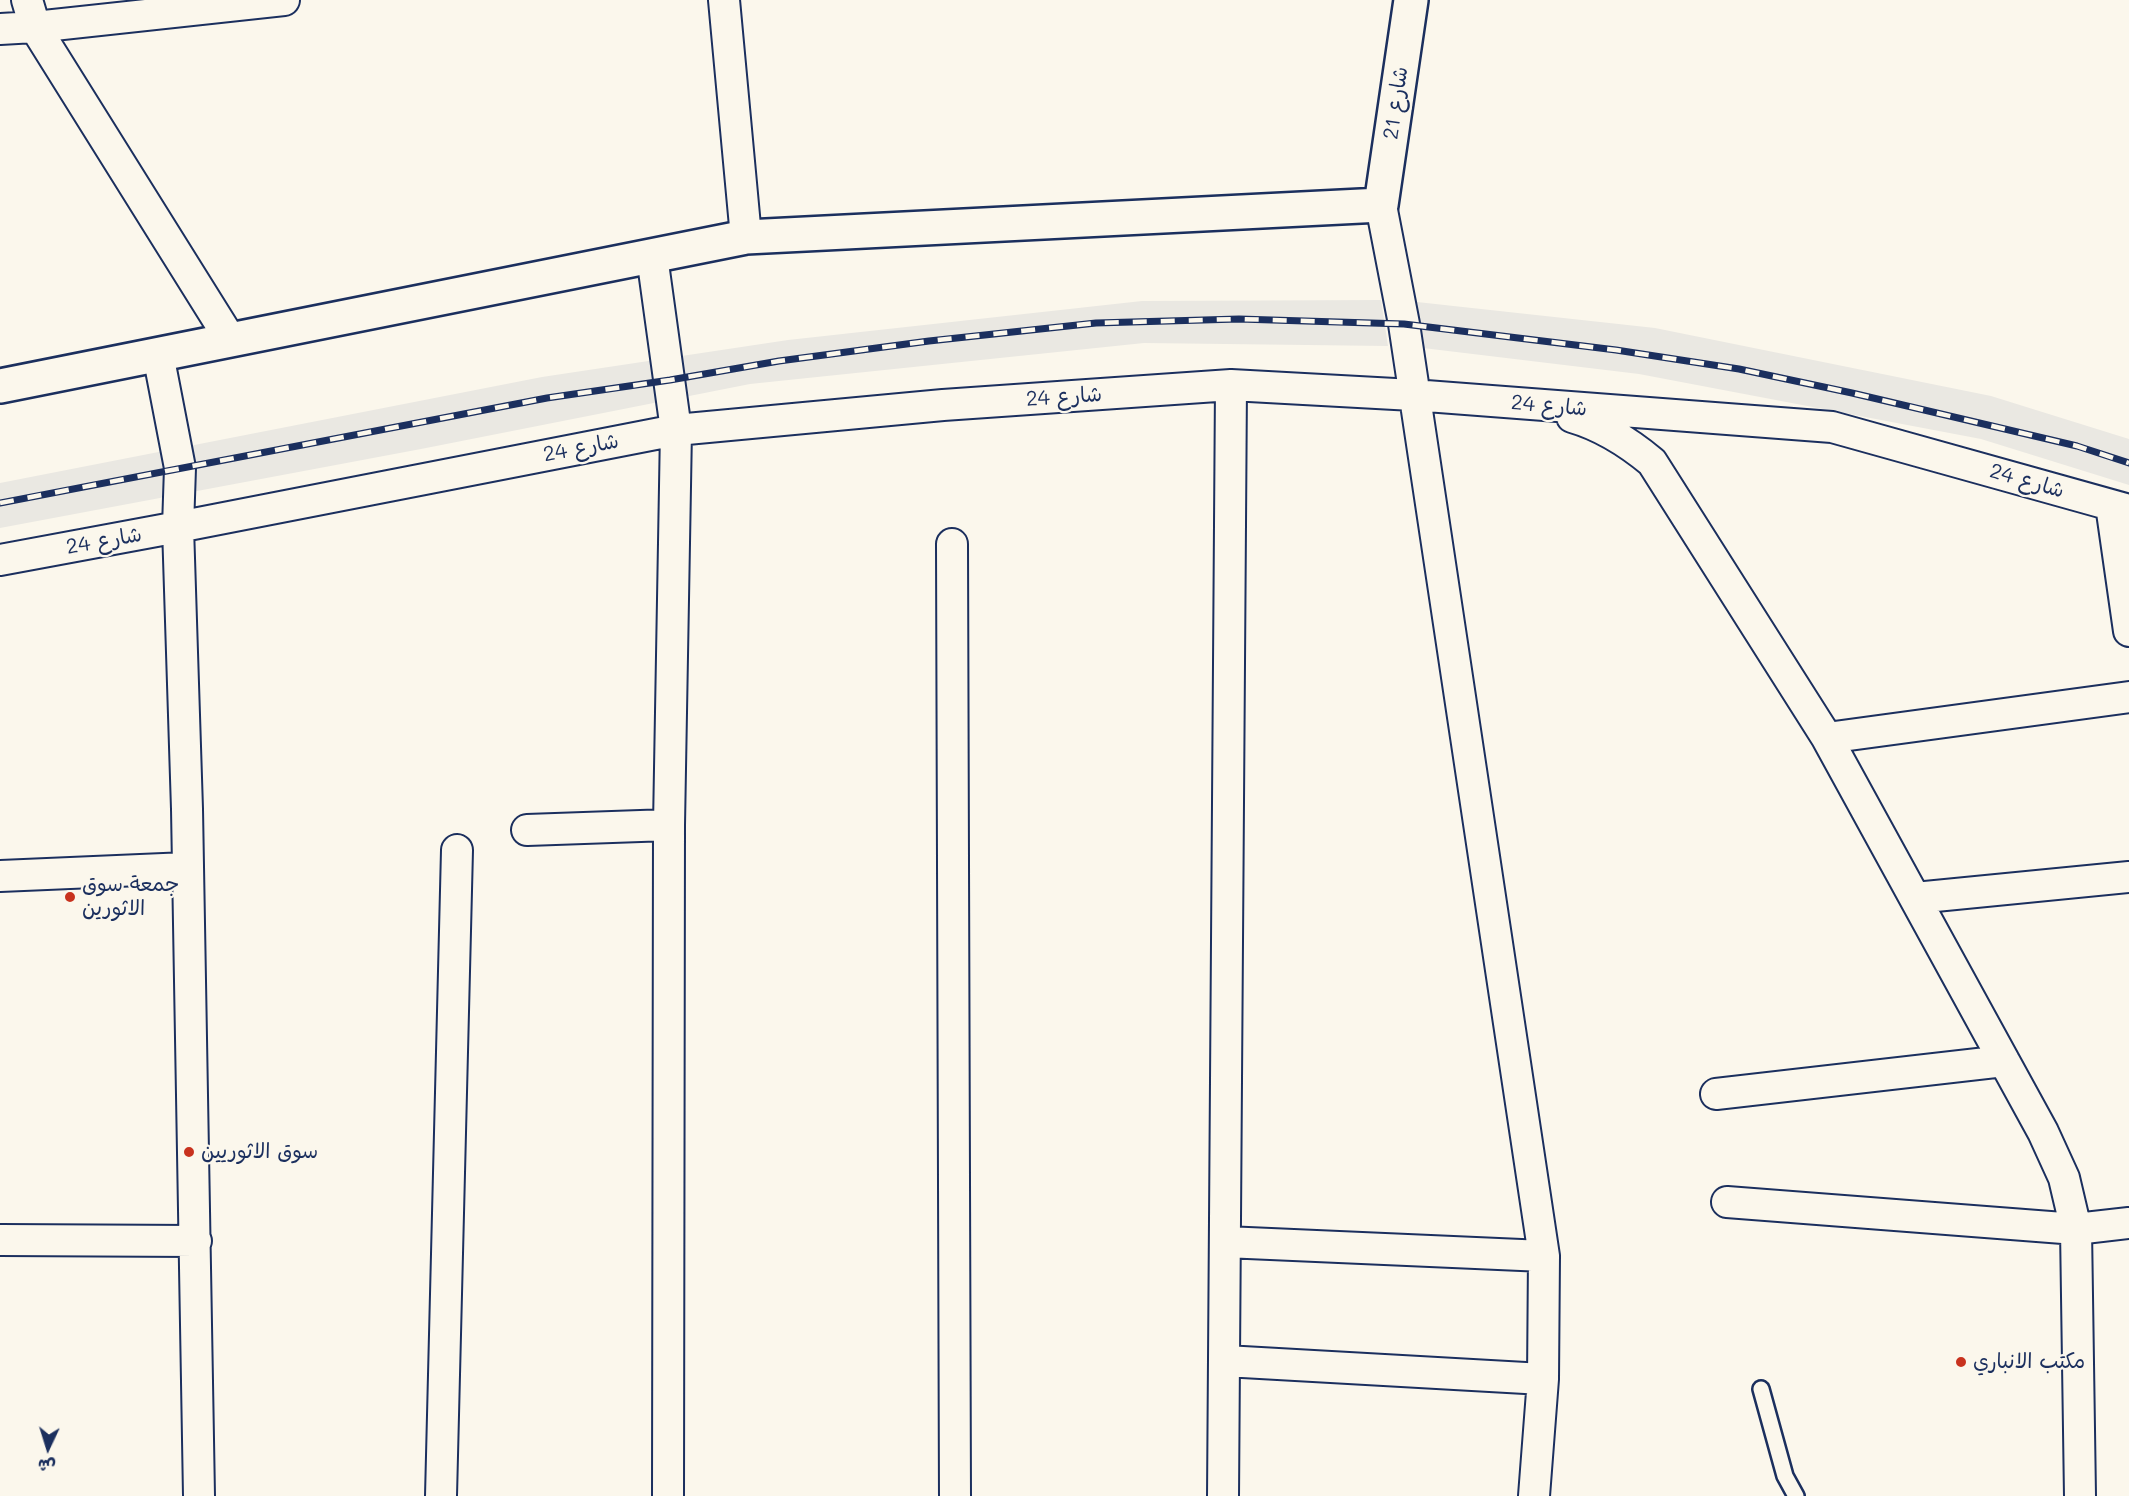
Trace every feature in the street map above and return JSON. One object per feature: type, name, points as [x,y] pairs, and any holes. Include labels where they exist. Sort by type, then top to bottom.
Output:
[{"type":"street","points":[[0,29],[31,14],[284,0]]},
{"type":"street","points":[[724,0],[746,237]]},
{"type":"street","name":"شارع 21","points":[[1381,205],[1411,0]]},
{"type":"street","points":[[31,14],[230,339]]},
{"type":"street","points":[[0,386],[746,237],[1381,205],[1404,324],[1544,1256],[1543,1379],[1534,1496]]},
{"type":"street","points":[[652,256],[676,430],[669,825],[668,1496]]},
{"type":"street","points":[[158,354],[180,468],[178,527],[196,1241],[199,1496]]},
{"type":"street","points":[[1224,1496],[1231,385]]},
{"type":"street","name":"شارع 24","points":[[0,560],[676,430],[943,405],[1231,385],[1413,394],[1832,427],[2120,507]]},
{"type":"street","points":[[1532,404],[1591,422],[1630,443],[1652,462],[1827,738],[2043,1132],[2064,1178],[2076,1228],[2080,1496]]},
{"type":"street","points":[[2120,507],[2129,631]]},
{"type":"street","points":[[952,544],[954,1496]]},
{"type":"street","points":[[1827,738],[2129,698]]},
{"type":"street","points":[[527,830],[669,825]]},
{"type":"street","points":[[441,1496],[457,850]]},
{"type":"street","points":[[0,876],[187,868]]},
{"type":"street","points":[[1915,898],[2129,877]]},
{"type":"street","points":[[1716,1094],[2004,1061]]},
{"type":"street","points":[[1727,1202],[2076,1228],[2129,1223]]},
{"type":"street","points":[[0,1240],[196,1241]]},
{"type":"street","points":[[1225,1242],[1544,1256]]},
{"type":"street","points":[[1225,1361],[1543,1379]]},
{"type":"lane","points":[[1761,1389],[1785,1476],[1796,1496]]},
{"type":"shaded area","points":[[1381,300],[1388,346],[1144,343],[750,384],[0,528],[0,483],[542,377],[788,340],[1142,301]]},
{"type":"shaded area","points":[[1417,302],[1655,328],[1991,396],[2129,439],[2129,485],[1981,439],[1639,374],[1423,348]]},
{"type":"railway","points":[[0,503],[547,398],[779,361],[929,341],[1096,323],[1239,319],[1404,324],[1616,350],[1739,369],[2077,446],[2129,463]]},
{"type":"place","name":"جمعة سوق الاثورين","points":[[70,897]]},
{"type":"place","name":"سوق الاثوريين","points":[[189,1152]]},
{"type":"place","name":"مكتب الانباري","points":[[1961,1362]]}]
